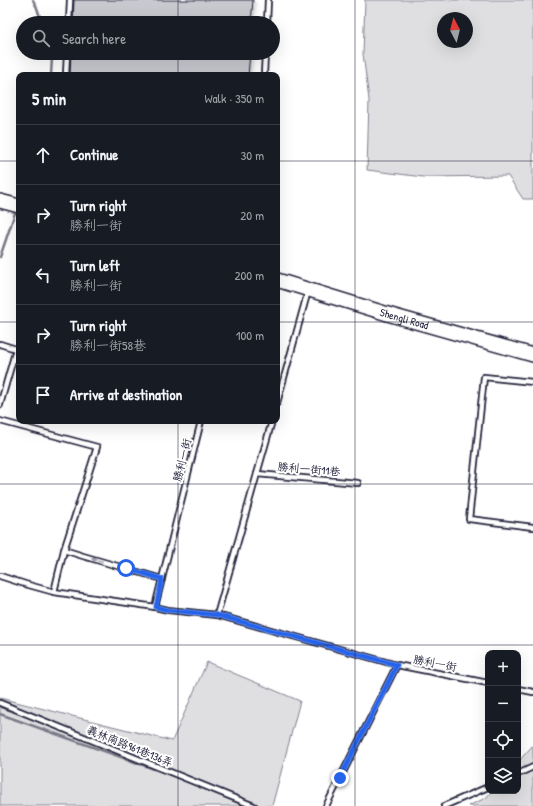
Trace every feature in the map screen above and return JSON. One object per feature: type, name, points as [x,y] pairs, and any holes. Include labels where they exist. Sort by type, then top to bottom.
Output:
[{"type":"street","name":"Shengli Road","points":[[280,281],[391,315],[533,355]]},
{"type":"lane","points":[[69,16],[70,0]]},
{"type":"lane","points":[[267,16],[268,0]]},
{"type":"lane","points":[[66,72],[67,60]]},
{"type":"lane","points":[[264,72],[265,60]]},
{"type":"lane","points":[[280,392],[309,289]]},
{"type":"lane","points":[[0,344],[16,349],[0,405]]},
{"type":"lane","points":[[533,382],[484,377],[469,519],[533,527]]},
{"type":"lane","points":[[0,421],[97,447],[64,550],[54,592]]},
{"type":"lane","name":"勝利一街","points":[[200,424],[156,607],[168,610],[217,615],[397,665],[485,682]]},
{"type":"lane","points":[[217,615],[271,424]]},
{"type":"lane","name":"勝利一街11巷","points":[[257,474],[358,483]]},
{"type":"lane","points":[[64,550],[162,579]]},
{"type":"lane","points":[[0,576],[54,592],[156,607]]},
{"type":"lane","points":[[326,806],[397,665]]},
{"type":"lane","points":[[521,690],[533,692]]},
{"type":"lane","name":"義林南路961巷136弄","points":[[0,703],[254,806]]},
{"type":"lane","points":[[521,773],[533,767]]},
{"type":"lane","points":[[444,806],[485,788]]},
{"type":"shaded area","points":[[365,0],[533,0],[533,199],[523,199],[508,176],[423,177],[367,170],[369,100],[363,54]]},
{"type":"shaded area","points":[[207,662],[300,701],[272,806],[0,806],[0,698],[172,741]]},
{"type":"shaded area","points":[[533,745],[533,806],[468,806],[486,798],[489,794],[521,794],[521,759]]},
{"type":"building","points":[[74,0],[253,0],[252,16],[73,16]]},
{"type":"building","points":[[71,60],[249,60],[248,72],[70,72]]},
{"type":"waterway","points":[[33,0],[40,16]]},
{"type":"waterway","points":[[51,72],[52,60]]},
{"type":"waterway","points":[[0,257],[16,210]]},
{"type":"waterway","points":[[0,714],[171,775]]},
{"type":"waterway","points":[[253,804],[259,806]]},
{"type":"route","points":[[126,568],[162,579],[156,607],[168,610],[217,615],[397,665],[340,778]]}]
